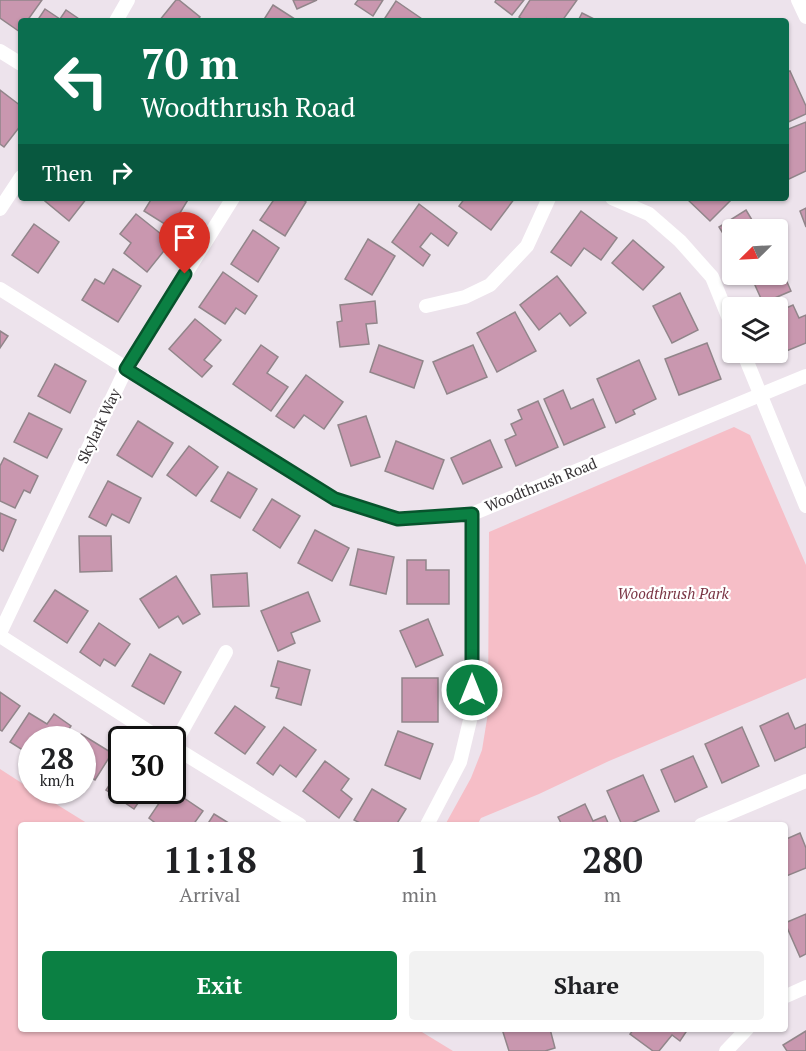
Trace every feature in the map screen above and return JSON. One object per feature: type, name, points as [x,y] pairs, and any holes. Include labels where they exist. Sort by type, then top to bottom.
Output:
[{"type":"street","points":[[118,18],[128,0]]},
{"type":"street","points":[[798,0],[806,17]]},
{"type":"street","points":[[0,51],[18,62]]},
{"type":"street","points":[[0,209],[18,182]]},
{"type":"street","name":"Skylark Way","points":[[141,726],[0,634],[126,369],[231,201]]},
{"type":"street","points":[[426,306],[465,297],[490,285],[527,246],[548,201]]},
{"type":"street","points":[[619,201],[649,214],[680,241],[712,277],[722,302]]},
{"type":"street","name":"Woodthrush Road","points":[[0,289],[335,499],[398,519],[472,514],[806,376]]},
{"type":"street","points":[[747,363],[806,506]]},
{"type":"street","points":[[429,822],[460,762],[472,712],[472,514]]},
{"type":"street","points":[[180,726],[226,652]]},
{"type":"street","name":"Skylark Way","points":[[186,755],[295,822]]},
{"type":"street","points":[[708,822],[806,781]]},
{"type":"street","points":[[788,995],[806,987]]},
{"type":"street","points":[[726,1051],[744,1032]]},
{"type":"green space","name":"Woodthrush Park","points":[[734,427],[750,435],[806,565],[806,678],[609,761],[481,818],[479,822],[447,822],[471,778],[482,750],[488,713],[489,532]]},
{"type":"green space","points":[[0,769],[18,781],[18,804],[56,804],[85,822],[18,822],[18,1032],[422,1032],[453,1051],[0,1051]]},
{"type":"building","points":[[0,0],[42,0],[29,18],[18,18],[18,31],[0,18]]},
{"type":"building","points":[[176,0],[200,17],[199,18],[161,18]]},
{"type":"building","points":[[293,0],[317,0],[297,9]]},
{"type":"building","points":[[358,0],[383,0],[373,16],[355,4]]},
{"type":"building","points":[[496,0],[524,0],[512,15],[495,2]]},
{"type":"building","points":[[530,0],[577,0],[564,18],[519,17]]},
{"type":"building","points":[[396,1],[421,18],[385,18]]},
{"type":"building","points":[[273,5],[293,18],[265,18]]},
{"type":"building","points":[[45,9],[58,18],[39,18]]},
{"type":"building","points":[[66,10],[78,18],[61,18]]},
{"type":"building","points":[[582,13],[592,18],[580,18]]},
{"type":"building","points":[[789,71],[806,106],[806,114],[789,122]]},
{"type":"building","points":[[0,90],[18,104],[18,129],[4,147],[0,144]]},
{"type":"building","points":[[806,122],[806,171],[789,179],[789,129]]},
{"type":"building","points":[[45,201],[85,201],[69,221]]},
{"type":"building","points":[[150,201],[187,201],[171,228],[144,211]]},
{"type":"building","points":[[273,201],[306,202],[285,236],[260,220]]},
{"type":"building","points":[[463,201],[513,201],[491,230],[459,206]]},
{"type":"building","points":[[689,201],[730,201],[710,221]]},
{"type":"building","points":[[419,204],[457,233],[448,246],[431,233],[420,247],[430,255],[423,266],[392,242]]},
{"type":"building","points":[[806,208],[806,227],[800,211]]},
{"type":"building","points":[[746,210],[751,219],[732,219]]},
{"type":"building","points":[[581,211],[617,238],[601,260],[584,248],[571,266],[551,252]]},
{"type":"building","points":[[136,214],[171,242],[147,272],[124,253],[131,243],[120,234]]},
{"type":"building","points":[[34,224],[59,242],[38,273],[12,255]]},
{"type":"building","points":[[253,230],[279,248],[258,282],[231,264]]},
{"type":"building","points":[[368,239],[395,256],[372,295],[345,279]]},
{"type":"building","points":[[633,240],[664,267],[643,290],[612,263]]},
{"type":"building","points":[[113,269],[141,286],[118,322],[82,300],[95,279],[104,284]]},
{"type":"building","points":[[223,272],[257,296],[245,314],[236,308],[225,324],[199,307]]},
{"type":"building","points":[[557,276],[586,313],[570,326],[560,313],[539,330],[520,305]]},
{"type":"building","points":[[788,284],[791,291],[777,297],[760,297],[755,285]]},
{"type":"building","points":[[680,293],[698,330],[672,343],[653,306]]},
{"type":"building","points":[[375,301],[377,323],[366,324],[369,344],[340,347],[337,322],[342,321],[340,305]]},
{"type":"building","points":[[793,305],[799,318],[806,315],[806,343],[788,350],[788,307]]},
{"type":"building","points":[[515,312],[536,351],[497,372],[477,333]]},
{"type":"building","points":[[195,319],[221,340],[204,360],[212,366],[202,377],[169,349]]},
{"type":"building","points":[[0,331],[8,336],[0,348]]},
{"type":"building","points":[[707,343],[721,379],[679,395],[665,359]]},
{"type":"building","points":[[261,345],[278,357],[267,373],[288,387],[271,411],[233,384]]},
{"type":"building","points":[[379,345],[423,361],[414,388],[370,372]]},
{"type":"building","points":[[473,345],[487,377],[447,394],[433,362]]},
{"type":"building","points":[[639,360],[656,399],[633,410],[635,414],[616,423],[597,379]]},
{"type":"building","points":[[55,364],[86,381],[70,413],[38,396]]},
{"type":"building","points":[[306,375],[343,402],[324,429],[304,415],[294,428],[276,416]]},
{"type":"building","points":[[563,390],[571,409],[593,399],[605,427],[564,445],[544,399]]},
{"type":"building","points":[[538,401],[558,447],[516,466],[505,440],[516,435],[511,424],[522,419],[518,410]]},
{"type":"building","points":[[29,413],[62,429],[47,458],[14,442]]},
{"type":"building","points":[[366,416],[380,457],[351,466],[338,425]]},
{"type":"building","points":[[138,421],[173,443],[152,477],[117,455]]},
{"type":"building","points":[[490,440],[502,467],[463,484],[451,458]]},
{"type":"building","points":[[396,441],[444,460],[433,489],[385,471]]},
{"type":"building","points":[[189,446],[218,467],[196,496],[167,475]]},
{"type":"building","points":[[4,458],[38,476],[30,493],[24,490],[15,508],[0,501],[0,466]]},
{"type":"building","points":[[228,472],[257,489],[240,518],[211,501]]},
{"type":"building","points":[[108,481],[141,498],[129,523],[112,514],[106,526],[89,517]]},
{"type":"building","points":[[272,499],[300,516],[280,548],[253,530]]},
{"type":"building","points":[[0,513],[16,520],[3,551],[0,549]]},
{"type":"building","points":[[315,530],[349,548],[332,581],[298,563]]},
{"type":"building","points":[[79,536],[111,536],[112,571],[80,572]]},
{"type":"building","points":[[358,549],[394,557],[386,594],[350,585]]},
{"type":"building","points":[[407,560],[426,560],[426,570],[449,570],[449,604],[407,604]]},
{"type":"building","points":[[247,573],[249,606],[213,607],[211,575]]},
{"type":"building","points":[[176,576],[200,614],[183,624],[178,616],[159,628],[140,599]]},
{"type":"building","points":[[55,590],[88,611],[67,643],[34,621]]},
{"type":"building","points":[[308,592],[320,621],[291,633],[295,643],[278,651],[261,611]]},
{"type":"building","points":[[428,619],[443,655],[416,667],[400,631]]},
{"type":"building","points":[[99,623],[130,644],[115,666],[104,659],[100,666],[80,652]]},
{"type":"building","points":[[150,654],[181,672],[164,704],[132,686]]},
{"type":"building","points":[[278,661],[310,670],[301,705],[276,698],[279,688],[271,686]]},
{"type":"building","points":[[402,678],[438,678],[438,722],[402,722]]},
{"type":"building","points":[[0,692],[20,706],[2,731],[0,730]]},
{"type":"building","points":[[235,706],[265,727],[245,754],[215,733]]},
{"type":"building","points":[[29,713],[47,724],[54,714],[71,726],[20,726]]},
{"type":"building","points":[[788,713],[795,729],[806,724],[806,747],[775,761],[760,726]]},
{"type":"building","points":[[284,727],[316,750],[296,777],[280,765],[273,775],[257,763]]},
{"type":"building","points":[[742,727],[759,766],[722,783],[705,744]]},
{"type":"building","points":[[18,730],[18,747],[10,742]]},
{"type":"building","points":[[398,731],[433,744],[420,779],[385,765]]},
{"type":"building","points":[[96,743],[108,751],[108,759],[96,778]]},
{"type":"building","points":[[693,756],[707,787],[675,802],[661,770]]},
{"type":"building","points":[[325,761],[349,779],[341,790],[352,799],[339,818],[303,791]]},
{"type":"building","points":[[643,775],[659,811],[634,822],[621,822],[607,791]]},
{"type":"building","points":[[372,789],[406,809],[398,822],[358,822],[354,820]]},
{"type":"building","points":[[186,799],[203,811],[195,822],[154,822],[149,818],[158,804],[186,804]]},
{"type":"building","points":[[127,804],[137,804],[134,809]]},
{"type":"building","points":[[585,804],[593,821],[605,816],[608,822],[560,822],[558,817]]},
{"type":"building","points":[[214,814],[227,822],[209,822]]},
{"type":"building","points":[[800,833],[806,848],[806,868],[788,875],[788,838]]},
{"type":"building","points":[[806,914],[806,954],[800,957],[788,930],[788,922]]},
{"type":"building","points":[[806,1031],[806,1051],[787,1051],[783,1045]]},
{"type":"building","points":[[503,1032],[551,1032],[555,1048],[545,1051],[509,1051]]},
{"type":"building","points":[[632,1032],[686,1032],[680,1041],[672,1035],[659,1051],[653,1051],[630,1034]]},
{"type":"route","points":[[185,274],[126,369],[335,499],[398,519],[472,514],[472,690]]}]
